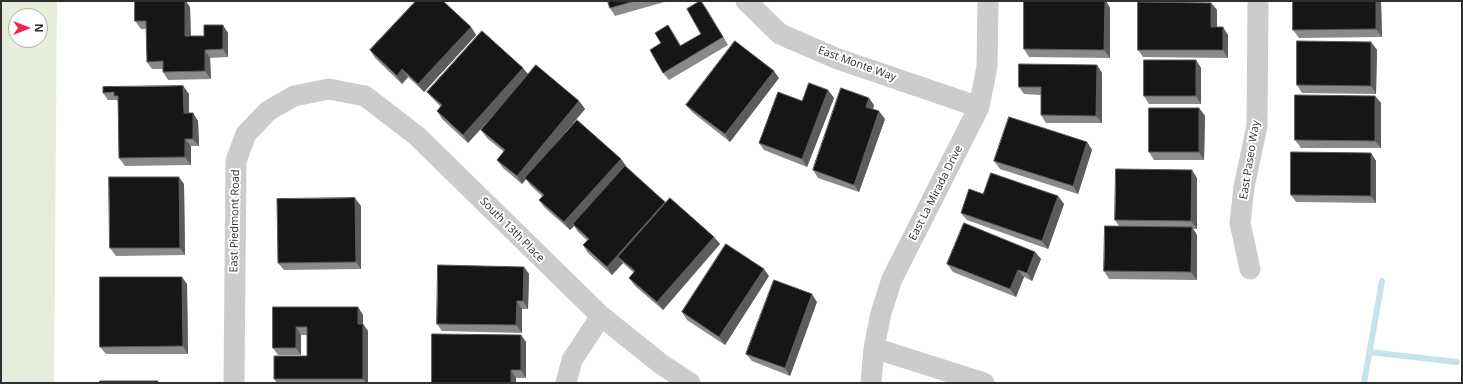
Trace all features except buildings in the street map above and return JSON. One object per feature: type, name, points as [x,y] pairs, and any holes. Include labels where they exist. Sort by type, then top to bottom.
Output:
[{"type":"street","name":"East Monte Way","points":[[746,1],[780,34],[838,59],[979,107]]},
{"type":"street","name":"East La Mirada Drive","points":[[871,383],[874,348],[881,312],[892,280],[979,107],[988,67],[988,1]]},
{"type":"street","name":"East Paseo Way","points":[[1250,269],[1240,223],[1244,187],[1257,126],[1258,1]]},
{"type":"street","name":"South 13th Place","points":[[330,89],[365,96],[417,136],[601,316],[660,364],[690,383]]},
{"type":"street","name":"East Piedmont Road","points":[[234,383],[236,161],[246,134],[268,111],[294,96],[330,89]]},
{"type":"street","points":[[566,383],[572,360],[601,316]]},
{"type":"street","points":[[874,348],[984,383]]},
{"type":"green space","points":[[1,1],[57,1],[54,383],[1,383]]},
{"type":"waterway","points":[[1364,383],[1382,281]]},
{"type":"waterway","points":[[1369,352],[1457,362]]}]
